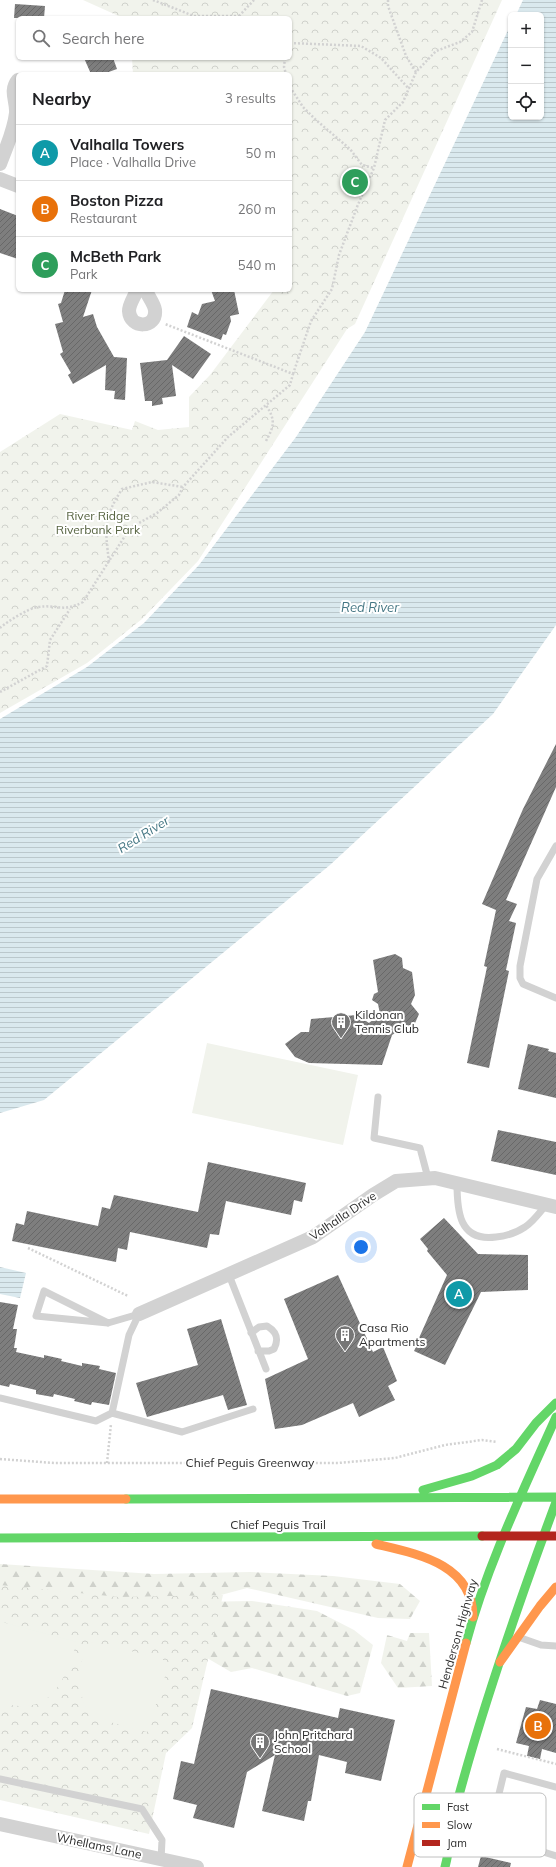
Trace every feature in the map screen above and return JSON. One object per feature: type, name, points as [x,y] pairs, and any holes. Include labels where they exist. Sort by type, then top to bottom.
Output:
[{"type":"main road","points":[[401,1497],[472,1476],[497,1465],[516,1449],[536,1423],[556,1403]]},
{"type":"main road","name":"Henderson Highway","points":[[427,1793],[473,1617],[520,1497],[556,1417]]},
{"type":"main road","points":[[0,1498],[556,1497]]},
{"type":"main road","points":[[460,1793],[500,1662],[556,1502]]},
{"type":"main road","name":"Chief Peguis Trail","points":[[0,1538],[556,1536]]},
{"type":"main road","points":[[348,1537],[423,1557],[452,1571],[467,1588],[471,1596],[473,1617]]},
{"type":"main road","points":[[500,1662],[540,1606],[556,1587]]},
{"type":"main road","name":"Henderson Highway","points":[[407,1867],[414,1840]]},
{"type":"street","points":[[0,164],[16,123],[13,94],[16,83]]},
{"type":"street","points":[[0,179],[16,185]]},
{"type":"street","points":[[136,292],[129,309],[130,317],[134,322],[142,325],[150,324],[154,319],[155,308],[147,292]]},
{"type":"street","name":"Valhalla Drive","points":[[139,1314],[313,1237],[373,1195],[396,1181],[435,1178],[457,1182],[551,1206]]},
{"type":"street","name":"Whellams Lane","points":[[0,1824],[154,1861],[197,1867]]},
{"type":"lane","points":[[556,846],[537,879],[520,966],[520,978],[523,984],[556,998]]},
{"type":"lane","points":[[378,1097],[374,1138],[420,1148],[428,1178]]},
{"type":"lane","points":[[457,1182],[457,1207],[460,1218],[468,1230],[482,1239],[507,1236],[526,1227],[551,1206]]},
{"type":"lane","points":[[228,1275],[266,1369]]},
{"type":"lane","points":[[108,1323],[44,1291],[36,1316],[108,1323],[139,1314]]},
{"type":"lane","points":[[112,1413],[130,1335],[139,1314]]},
{"type":"lane","points":[[251,1333],[259,1327],[267,1326],[276,1333],[277,1340],[274,1349],[269,1351],[258,1351]]},
{"type":"lane","points":[[0,1398],[96,1421],[112,1413],[182,1432],[253,1409]]},
{"type":"lane","points":[[519,1637],[541,1645],[556,1646]]},
{"type":"lane","points":[[499,1793],[504,1772],[556,1787]]},
{"type":"lane","points":[[0,1779],[142,1809],[162,1840],[154,1861]]},
{"type":"lane","points":[[546,1853],[556,1856]]},
{"type":"path","points":[[153,0],[194,16],[239,16],[254,0]]},
{"type":"path","points":[[388,0],[388,6],[406,56],[416,72]]},
{"type":"path","points":[[0,628],[6,622],[37,607],[70,608],[83,602],[130,528],[157,513],[179,495],[183,487],[228,437],[290,385],[311,321],[332,289],[339,255],[357,207],[374,168],[385,120],[403,102],[416,72],[436,51],[460,42],[472,32],[482,0]]},
{"type":"path","points":[[292,42],[361,46],[381,58],[409,89]]},
{"type":"path","points":[[285,60],[285,72]]},
{"type":"path","points":[[292,90],[302,107],[350,149],[362,165],[374,168]]},
{"type":"path","points":[[154,319],[170,327],[293,374]]},
{"type":"path","points":[[266,405],[272,414],[274,427],[266,442]]},
{"type":"path","points":[[109,562],[105,532],[110,508],[122,489],[152,482],[183,487]]},
{"type":"path","points":[[0,692],[47,666],[50,640],[70,608]]},
{"type":"path","points":[[28,1248],[128,1296]]},
{"type":"path","points":[[107,1463],[112,1413]]},
{"type":"path","name":"Chief Peguis Greenway","points":[[0,1459],[54,1463],[338,1463],[395,1458],[445,1445],[482,1440],[497,1442]]},
{"type":"path","points":[[497,1749],[556,1764]]},
{"type":"green space","name":"River Ridge Riverbank Park","points":[[83,0],[502,0],[355,324],[347,329],[198,561],[142,619],[87,663],[0,713],[0,452],[60,414],[132,430],[135,421],[158,430],[189,427],[189,397],[210,375],[272,292],[292,292],[292,72],[133,72],[132,60],[292,60],[292,16],[119,16]]},
{"type":"green space","points":[[207,1043],[358,1075],[343,1145],[192,1113]]},
{"type":"green space","points":[[0,1564],[154,1574],[250,1572],[333,1576],[400,1584],[420,1601],[410,1619],[378,1618],[247,1588],[195,1602],[252,1601],[317,1611],[354,1630],[373,1645],[360,1693],[347,1696],[252,1668],[231,1672],[195,1651],[0,1593]]},
{"type":"green space","points":[[0,1585],[119,1597],[223,1595],[192,1728],[166,1753],[149,1834],[0,1800]]},
{"type":"green space","points":[[2,1622],[77,1642],[70,1663],[60,1683],[54,1692],[46,1699],[36,1704],[16,1706],[0,1703],[0,1624]]},
{"type":"green space","points":[[410,1633],[429,1633],[432,1686],[398,1688],[381,1663],[387,1635],[407,1641]]},
{"type":"green space","points":[[89,1642],[162,1658],[168,1667],[147,1732],[110,1722],[84,1705],[79,1673],[82,1659]]},
{"type":"water","name":"Red River","points":[[523,0],[556,0],[556,625],[493,714],[330,865],[44,1100],[0,1113],[0,719],[87,667],[144,623],[199,565],[296,437],[365,332],[508,30],[508,120],[544,120],[544,12],[517,12]]},
{"type":"water","points":[[0,1267],[26,1273],[20,1298],[0,1294]]},
{"type":"building","points":[[15,4],[45,6],[44,16],[16,16],[16,18],[14,18]]},
{"type":"building","points":[[85,60],[114,60],[117,69],[109,72],[90,72]]},
{"type":"building","points":[[0,209],[16,215],[16,258],[0,253]]},
{"type":"building","points":[[64,292],[91,292],[83,317],[93,314],[97,327],[114,357],[127,358],[125,400],[114,399],[115,391],[105,390],[106,365],[73,384],[68,375],[71,373],[60,354],[63,352],[55,324],[63,322],[58,304],[61,303]]},
{"type":"building","points":[[212,292],[234,292],[239,314],[230,316],[231,321],[226,335],[223,334],[221,340],[187,327],[192,312],[198,315],[202,304],[215,301]]},
{"type":"building","points":[[184,336],[211,354],[193,379],[172,365],[176,396],[162,398],[163,404],[152,406],[152,401],[145,401],[140,363],[167,360]]},
{"type":"building","points":[[556,744],[556,787],[506,900],[517,904],[509,921],[516,923],[506,970],[509,971],[489,1068],[467,1063],[487,967],[484,966],[496,910],[482,904],[523,809]]},
{"type":"building","name":"Kildonan Tennis Club","points":[[395,954],[402,958],[403,968],[412,972],[415,995],[411,1004],[419,1014],[412,1030],[398,1031],[392,1035],[382,1065],[309,1063],[295,1057],[285,1044],[301,1032],[309,1032],[311,1019],[357,1015],[369,1023],[380,1014],[378,1004],[372,1000],[374,994],[378,992],[373,960]]},
{"type":"building","points":[[528,1044],[549,1049],[548,1051],[556,1053],[556,1098],[518,1089]]},
{"type":"building","points":[[498,1130],[556,1142],[556,1175],[491,1161]]},
{"type":"building","points":[[208,1162],[306,1183],[302,1202],[294,1200],[291,1215],[226,1201],[219,1235],[210,1234],[207,1248],[130,1232],[127,1250],[118,1248],[116,1262],[12,1241],[16,1223],[24,1225],[27,1211],[98,1226],[102,1207],[110,1209],[114,1195],[198,1212]]},
{"type":"building","points":[[444,1218],[478,1254],[528,1255],[528,1290],[481,1292],[445,1365],[414,1351],[447,1275],[427,1251],[428,1249],[420,1239]]},
{"type":"building","name":"Casa Rio Apartments","points":[[338,1275],[373,1352],[383,1347],[397,1381],[388,1386],[395,1400],[359,1417],[353,1403],[302,1425],[275,1429],[265,1379],[308,1359],[284,1299]]},
{"type":"building","points":[[0,1302],[18,1305],[13,1329],[17,1329],[14,1348],[17,1348],[16,1352],[44,1358],[44,1355],[82,1366],[82,1363],[100,1366],[99,1369],[116,1373],[109,1405],[92,1402],[91,1405],[54,1394],[53,1397],[36,1394],[36,1390],[10,1384],[9,1387],[0,1385]]},
{"type":"building","points":[[221,1319],[247,1405],[228,1410],[223,1395],[147,1417],[136,1383],[198,1365],[187,1329]]},
{"type":"building","name":"John Pritchard School","points":[[211,1689],[338,1718],[340,1708],[395,1720],[381,1781],[345,1773],[347,1762],[319,1755],[311,1801],[308,1801],[304,1821],[262,1811],[275,1755],[247,1772],[234,1828],[193,1818],[197,1805],[173,1799],[181,1761],[194,1764]]},
{"type":"building","points":[[540,1700],[556,1704],[556,1753],[542,1749],[540,1759],[527,1756],[529,1746],[516,1743],[526,1707],[537,1709]]},
{"type":"building","points":[[481,1857],[511,1863],[510,1867],[478,1867]]},
{"type":"traffic: fast","points":[[423,1490],[472,1476],[497,1465],[516,1449],[536,1423],[556,1403]]},
{"type":"traffic: fast","points":[[466,1643],[484,1585],[495,1557],[556,1417]]},
{"type":"traffic: fast","points":[[126,1499],[556,1497]]},
{"type":"traffic: fast","points":[[460,1793],[491,1686],[556,1502]]},
{"type":"traffic: fast","points":[[0,1538],[482,1536]]},
{"type":"traffic: fast","points":[[445,1867],[447,1857]]},
{"type":"traffic: slow","points":[[0,1499],[126,1499]]},
{"type":"traffic: slow","points":[[376,1544],[409,1552],[425,1558],[440,1564],[453,1573],[464,1585],[471,1599],[473,1617]]},
{"type":"traffic: slow","points":[[500,1662],[540,1606],[556,1587]]},
{"type":"traffic: slow","points":[[426,1793],[466,1643]]},
{"type":"traffic: slow","points":[[407,1867],[414,1840]]},
{"type":"traffic: jam","points":[[482,1536],[556,1536]]},
{"type":"place","name":"McBeth Park","points":[[355,182]]},
{"type":"place","name":"Kildonan Tennis Club","points":[[341,1039]]},
{"type":"place","name":"Valhalla Towers","points":[[459,1294]]},
{"type":"place","name":"Casa Rio Apartments","points":[[345,1352]]},
{"type":"place","name":"Boston Pizza","points":[[538,1726]]},
{"type":"place","name":"John Pritchard School","points":[[260,1759]]}]
